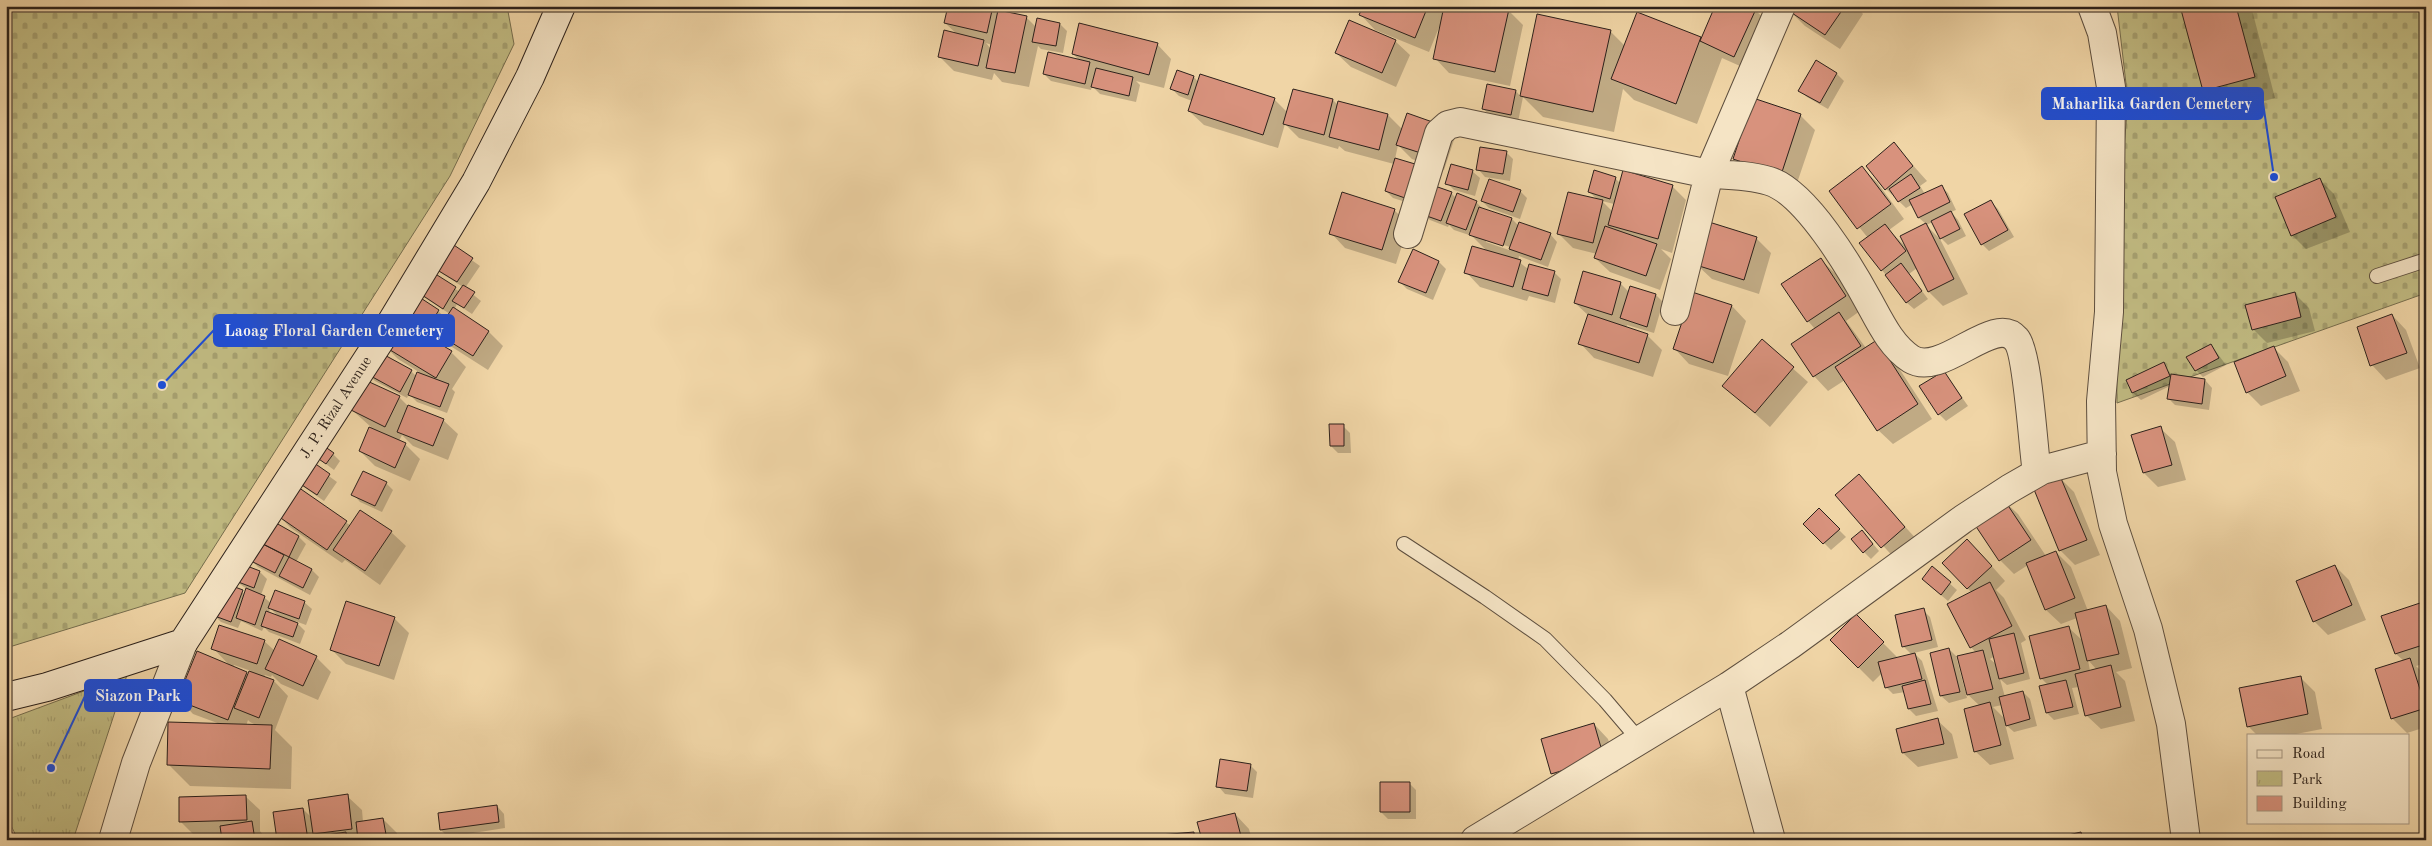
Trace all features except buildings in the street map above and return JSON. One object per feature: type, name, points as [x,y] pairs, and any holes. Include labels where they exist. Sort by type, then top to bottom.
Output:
[{"type":"street","points":[[1675,311],[1709,174],[1782,6]]},
{"type":"street","points":[[2092,6],[2102,33],[2111,87],[2109,312],[2101,401],[2102,472],[2113,524],[2148,629],[2171,724],[2186,840]]},
{"type":"street","name":"J. P. Rizal Avenue","points":[[113,840],[136,763],[183,643],[388,328],[476,182],[530,77],[560,7]]},
{"type":"street","points":[[1408,234],[1439,133],[1448,125],[1460,122],[1709,174],[1739,175],[1771,182],[1801,202],[1847,262],[1887,334],[1912,360],[1924,363],[1935,362],[1994,334],[2009,333],[2018,339],[2026,370],[2037,473]]},
{"type":"street","points":[[1475,840],[1729,686],[1790,645],[1963,519],[2037,473],[2102,454]]},
{"type":"street","points":[[6,697],[183,643]]},
{"type":"street","points":[[1729,686],[1771,840]]},
{"type":"lane","points":[[2377,276],[2426,260]]},
{"type":"lane","points":[[1404,544],[1545,639],[1605,700],[1640,740]]},
{"type":"green space","points":[[6,6],[507,6],[514,44],[450,176],[185,593],[6,648]]},
{"type":"green space","points":[[2117,6],[2426,6],[2426,293],[2117,403],[2115,253],[2128,101]]},
{"type":"green space","points":[[127,675],[73,840],[18,840],[6,815],[6,720]]},
{"type":"place","name":"Maharlika Garden Cemetery","points":[[2274,177]]},
{"type":"place","name":"Laoag Floral Garden Cemetery","points":[[162,385]]},
{"type":"place","name":"Siazon Park","points":[[51,768]]}]
